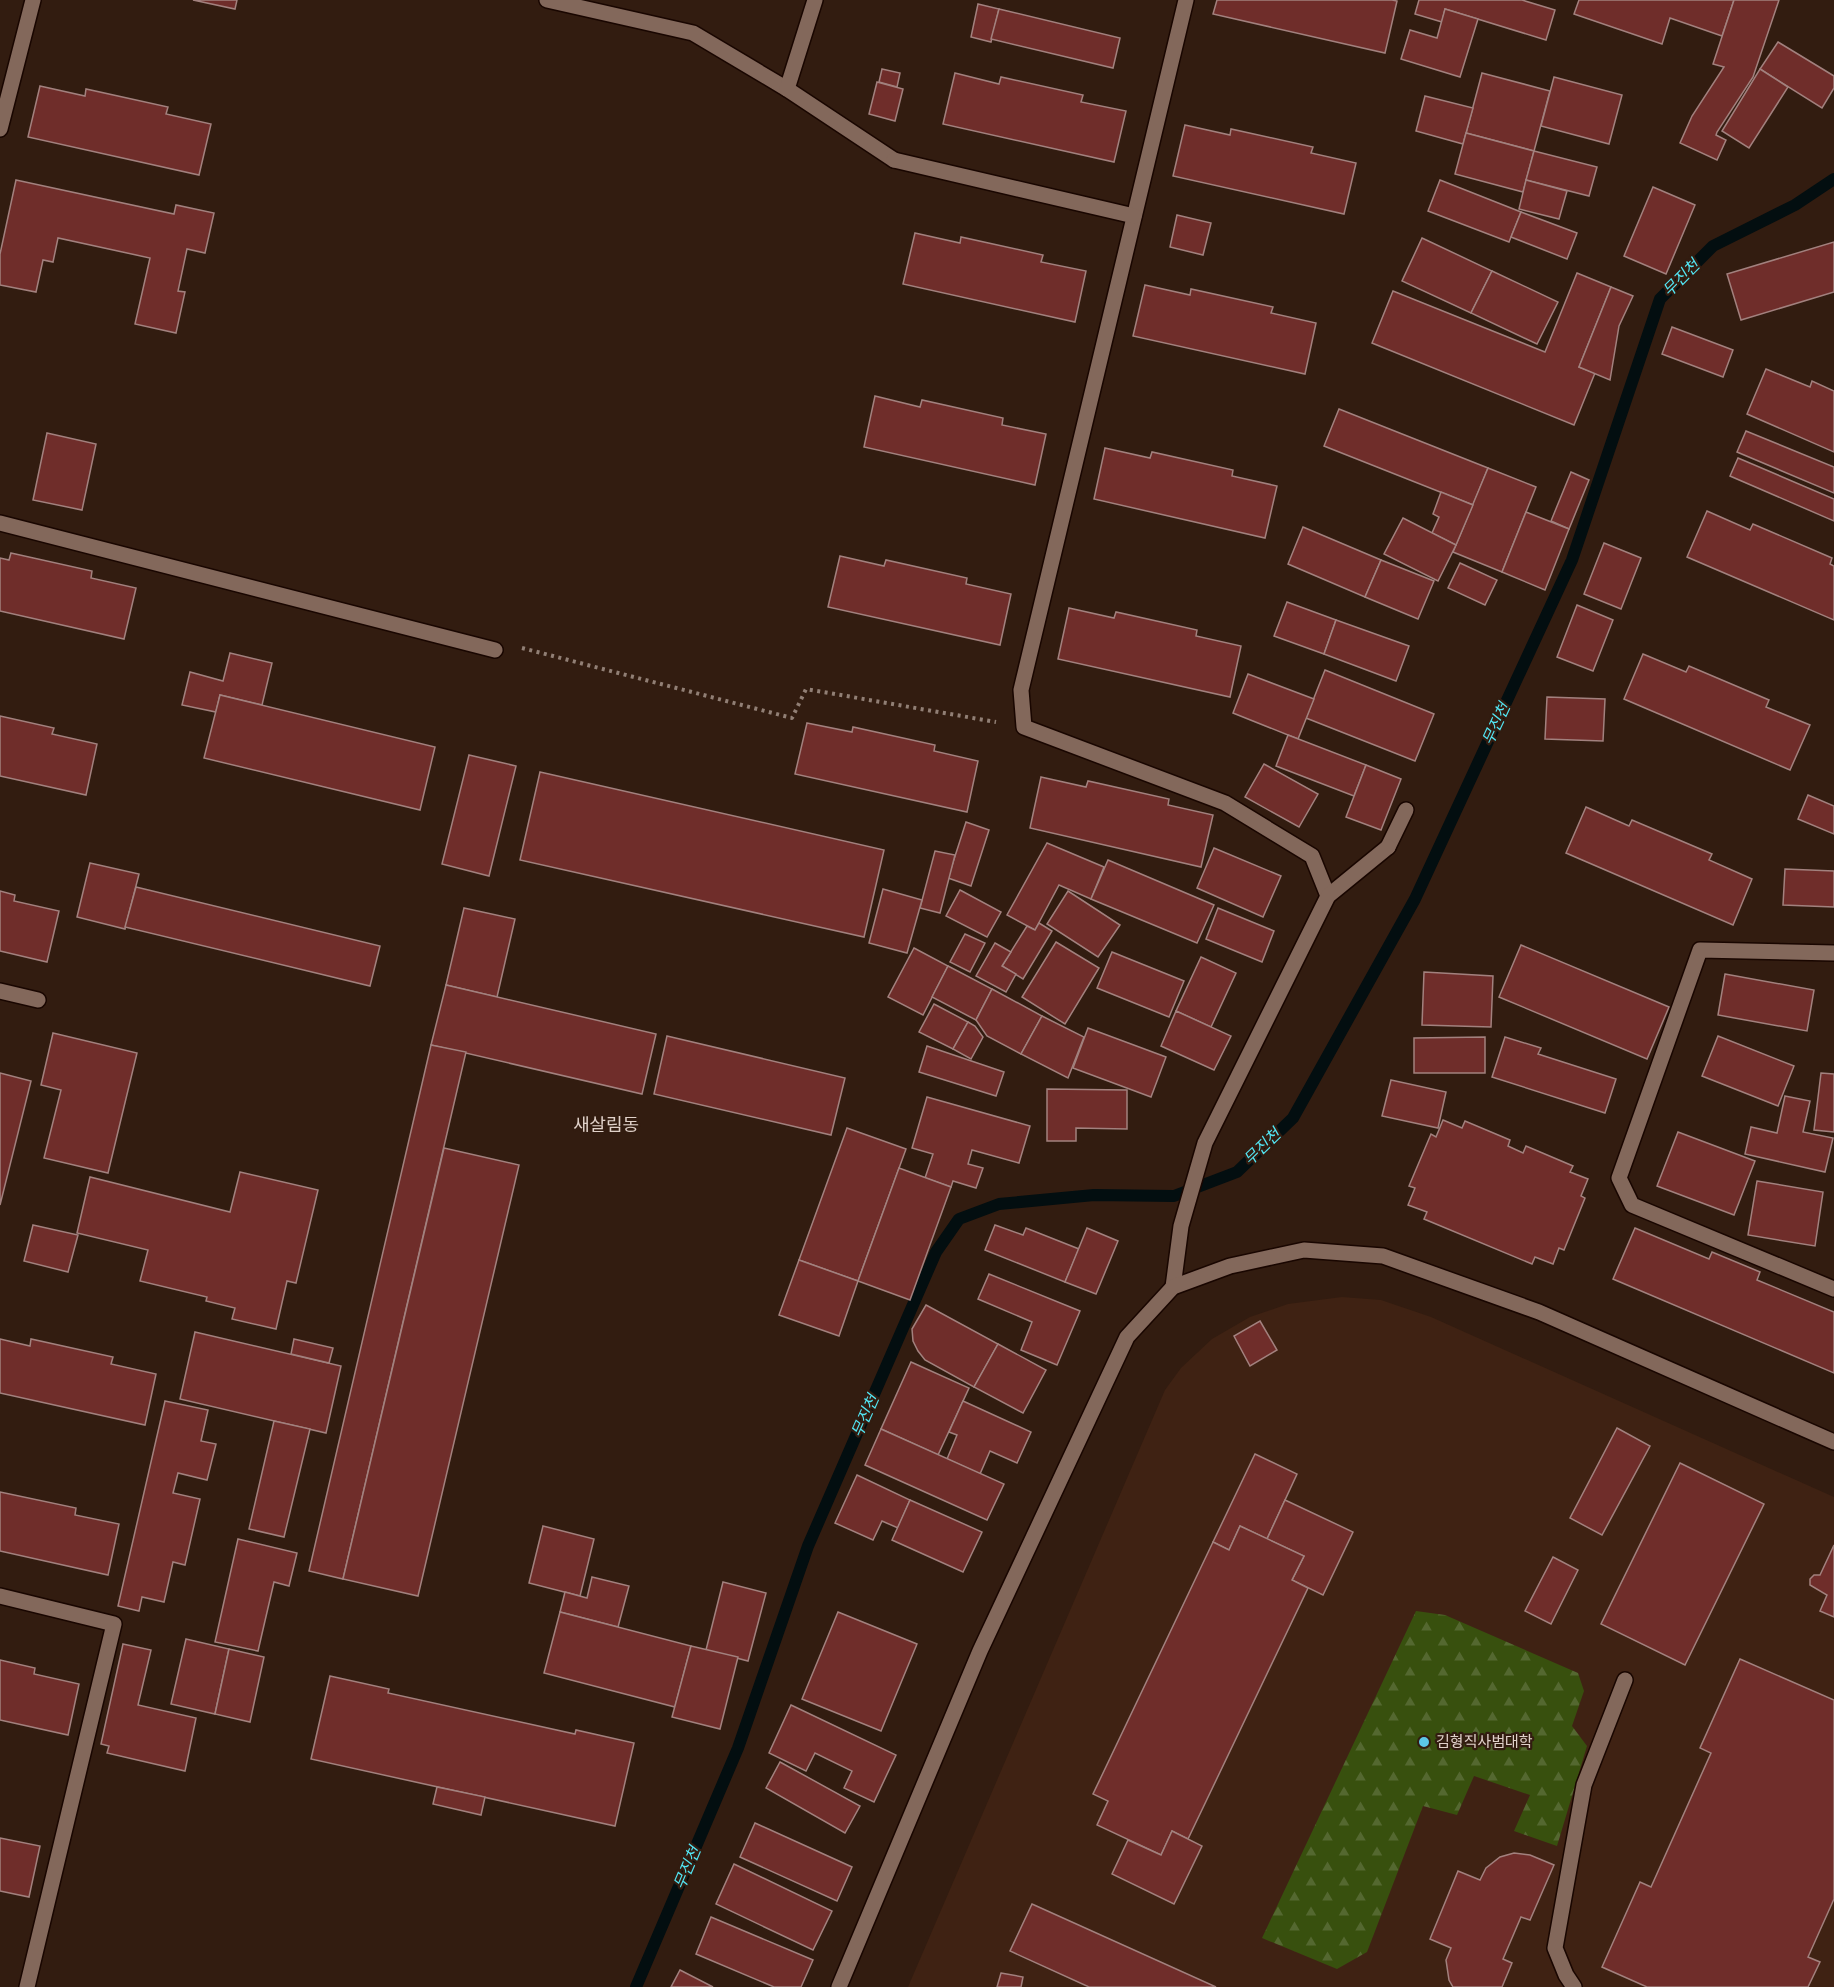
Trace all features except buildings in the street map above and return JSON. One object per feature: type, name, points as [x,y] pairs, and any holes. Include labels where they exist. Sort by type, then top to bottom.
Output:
[{"type":"street","points":[[0,129],[33,0]]},
{"type":"street","points":[[547,0],[693,33],[787,89],[894,160],[1134,216]]},
{"type":"street","points":[[787,89],[815,0]]},
{"type":"street","points":[[1186,0],[1021,690],[1024,727],[1226,803],[1312,856],[1328,896]]},
{"type":"street","points":[[0,523],[495,650]]},
{"type":"street","points":[[1173,1287],[1181,1226],[1205,1143],[1328,896],[1388,847],[1406,810]]},
{"type":"street","points":[[1834,954],[1700,950],[1619,1178],[1632,1205],[1834,1289]]},
{"type":"street","points":[[0,991],[38,1000]]},
{"type":"street","points":[[839,1987],[980,1651],[1127,1337],[1173,1287],[1230,1266],[1305,1250],[1383,1256],[1539,1312],[1834,1442]]},
{"type":"street","points":[[0,1596],[114,1624],[27,1987]]},
{"type":"street","points":[[1574,1987],[1566,1975],[1555,1948],[1584,1785],[1624,1680]]},
{"type":"path","points":[[495,650],[528,648],[792,718],[806,688],[1024,727]]},
{"type":"shaded area","name":"김형직사범대학","points":[[1342,1297],[1381,1300],[1431,1317],[1834,1497],[1834,1987],[908,1987],[1165,1390],[1181,1368],[1212,1339],[1250,1317],[1288,1304]]},
{"type":"green space","points":[[1416,1611],[1445,1615],[1578,1673],[1584,1691],[1572,1726],[1587,1746],[1557,1846],[1514,1831],[1530,1795],[1474,1776],[1457,1815],[1423,1806],[1367,1952],[1337,1969],[1262,1938]]},
{"type":"waterway","name":"무진천","points":[[636,1987],[738,1748],[808,1546],[936,1252],[959,1219],[999,1204],[1094,1195],[1174,1196],[1237,1172],[1293,1118],[1415,899],[1572,560],[1660,299],[1713,246],[1795,205],[1834,179]]},
{"type":"place","name":"김형직사범대학","points":[[1424,1742]]},
{"type":"district","name":"새살림동","points":[[606,1125]]}]
